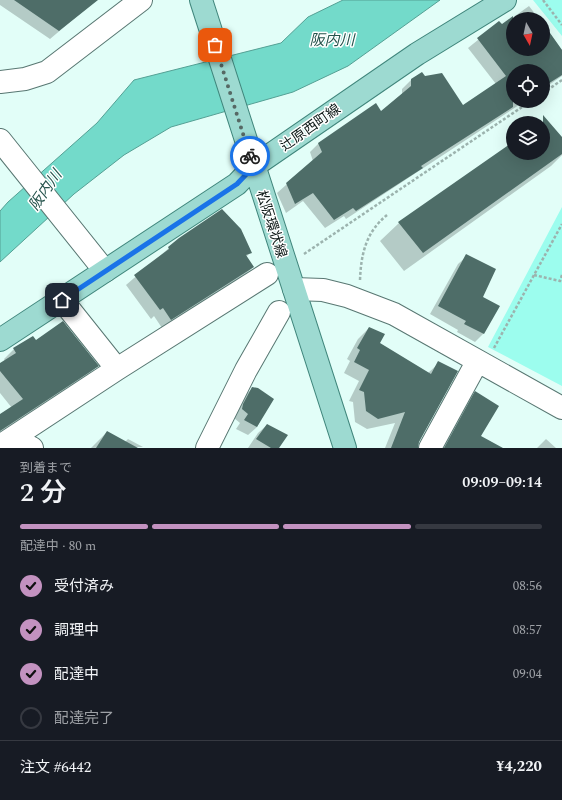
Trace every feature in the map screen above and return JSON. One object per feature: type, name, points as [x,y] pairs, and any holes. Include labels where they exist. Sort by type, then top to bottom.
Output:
[{"type":"main road","name":"松阪環状線","points":[[201,0],[345,448]]},
{"type":"main road","name":"辻原西町線","points":[[0,340],[62,300],[100,266],[237,184],[251,158],[505,0]]},
{"type":"street","points":[[0,82],[25,79],[47,72],[141,0]]},
{"type":"street","points":[[0,140],[100,266]]},
{"type":"street","points":[[6,442],[117,369],[267,274]]},
{"type":"street","points":[[294,289],[323,290],[347,296],[394,314],[484,358],[562,408]]},
{"type":"street","points":[[62,300],[117,369]]},
{"type":"street","points":[[207,448],[239,383],[279,312]]},
{"type":"street","points":[[430,448],[484,358]]},
{"type":"street","points":[[6,442],[32,448]]},
{"type":"path","points":[[543,0],[562,25]]},
{"type":"path","points":[[550,88],[562,80]]},
{"type":"path","points":[[302,255],[521,108]]},
{"type":"path","points":[[360,283],[361,260],[365,244],[378,222],[387,215]]},
{"type":"path","points":[[484,358],[534,275],[562,224]]},
{"type":"path","points":[[534,275],[560,281],[562,275]]},
{"type":"shaded area","points":[[533,0],[562,0],[562,36],[550,21],[550,12],[543,12]]},
{"type":"shaded area","points":[[562,207],[562,386],[488,347]]},
{"type":"water","name":"阪内川","points":[[343,0],[440,0],[348,66],[293,92],[171,127],[124,155],[74,194],[0,262],[0,211],[8,202],[97,123],[134,80],[281,43],[308,17]]},
{"type":"building","points":[[14,0],[98,0],[59,31]]},
{"type":"building","points":[[499,21],[502,24],[506,21],[506,56],[550,56],[550,33],[562,50],[562,75],[550,83],[550,64],[506,64],[506,76],[477,38]]},
{"type":"building","points":[[422,72],[425,76],[442,73],[463,105],[506,76],[506,108],[511,108],[421,166],[423,168],[356,211],[353,208],[334,220],[313,193],[295,204],[286,183],[322,152],[318,143],[376,103],[381,111],[411,86],[411,79]]},
{"type":"building","points":[[550,123],[562,137],[562,154],[423,253],[398,222],[506,147],[506,160],[550,160]]},
{"type":"building","points":[[222,209],[241,229],[252,253],[246,255],[254,267],[171,320],[163,308],[160,310],[134,275],[169,249],[168,247],[179,238]]},
{"type":"building","points":[[466,254],[496,269],[483,297],[500,306],[484,334],[464,324],[466,321],[438,306]]},
{"type":"building","points":[[63,321],[99,366],[0,431],[0,414],[23,399],[0,371],[0,363],[16,353],[13,348],[33,336],[36,340]]},
{"type":"building","points":[[369,327],[385,334],[380,343],[431,374],[438,361],[458,371],[419,442],[418,448],[391,448],[405,412],[378,419],[366,411],[364,392],[359,390],[369,370],[354,362],[360,350],[357,348]]},
{"type":"building","points":[[252,387],[258,388],[274,399],[257,427],[244,420],[248,414],[242,409]]},
{"type":"building","points":[[475,391],[499,406],[481,436],[503,448],[444,448]]},
{"type":"building","points":[[267,424],[288,435],[279,448],[271,448],[256,439]]},
{"type":"building","points":[[107,431],[138,448],[96,448]]},
{"type":"way so far","points":[[215,45],[250,156]]},
{"type":"route","points":[[62,300],[237,184],[254,166],[250,156]]}]
